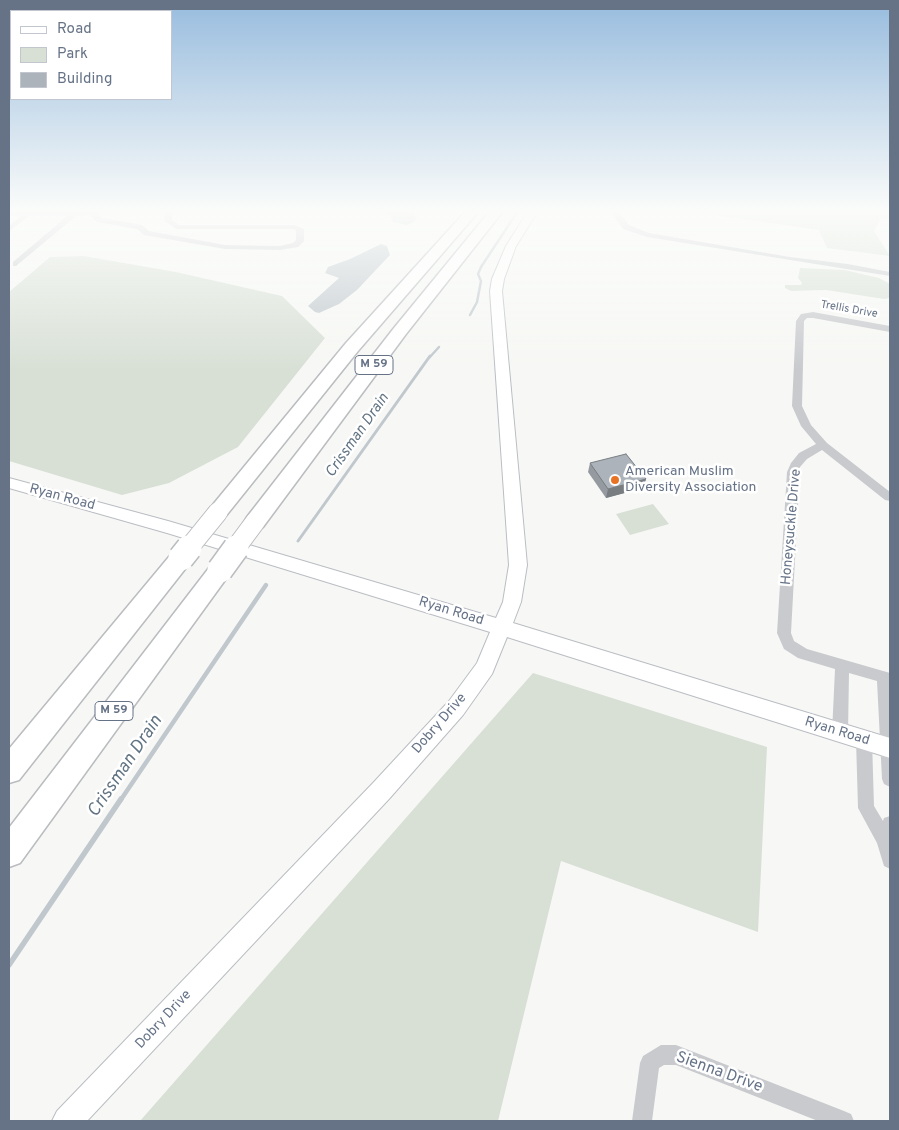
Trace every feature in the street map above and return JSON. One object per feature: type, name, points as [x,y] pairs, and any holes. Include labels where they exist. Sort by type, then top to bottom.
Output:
[{"type":"highway","name":"M 59","points":[[9,770],[352,347],[426,264]]},
{"type":"highway","name":"M 59","points":[[9,852],[255,522],[386,350],[455,264]]},
{"type":"street","name":"Dobry Drive","points":[[67,1121],[367,806],[456,708],[485,668],[503,628],[516,587],[518,564],[496,291],[504,264]]},
{"type":"street","points":[[829,264],[890,274]]},
{"type":"street","name":"Trellis Drive","points":[[823,445],[806,426],[797,406],[800,321],[804,316],[813,315],[890,329]]},
{"type":"street","points":[[823,445],[890,497]]},
{"type":"street","name":"Honeysuckle Drive","points":[[823,445],[803,456],[794,466],[784,633],[788,645],[795,651],[887,678]]},
{"type":"street","name":"Ryan Road","points":[[9,483],[168,527],[503,628],[889,748]]},
{"type":"street","points":[[840,733],[842,666]]},
{"type":"street","points":[[887,678],[890,779]]},
{"type":"street","points":[[864,740],[866,808],[885,840],[890,860]]},
{"type":"street","points":[[885,840],[890,824]]},
{"type":"street","name":"Sienna Drive","points":[[642,1121],[650,1063],[661,1055],[676,1055],[844,1121]]},
{"type":"green space","points":[[42,264],[128,264],[176,272],[282,296],[325,338],[238,447],[169,483],[122,495],[9,461],[9,292]]},
{"type":"green space","points":[[800,268],[845,270],[879,278],[890,284],[890,298],[884,299],[826,290],[791,291],[785,288],[785,285],[801,285],[802,283],[798,278]]},
{"type":"green space","points":[[653,504],[669,524],[630,535],[616,514]]},
{"type":"green space","points":[[533,673],[767,747],[758,932],[561,861],[498,1121],[140,1121]]},
{"type":"shaded area","points":[[337,264],[382,264],[357,290],[339,304],[319,313],[308,306],[339,278],[325,273],[328,267]]},
{"type":"building","points":[[626,454],[646,479],[608,489],[590,463]]},
{"type":"waterway","name":"Crissman Drain","points":[[470,315],[477,302],[481,281],[478,274],[483,264]]},
{"type":"waterway","name":"Crissman Drain","points":[[429,358],[439,347]]},
{"type":"waterway","name":"Crissman Drain","points":[[298,541],[430,356]]},
{"type":"waterway","name":"Crissman Drain","points":[[120,801],[266,585]]},
{"type":"waterway","name":"Crissman Drain","points":[[9,965],[121,799]]},
{"type":"place","name":"American Muslim Diversity Association","points":[[615,480]]}]
